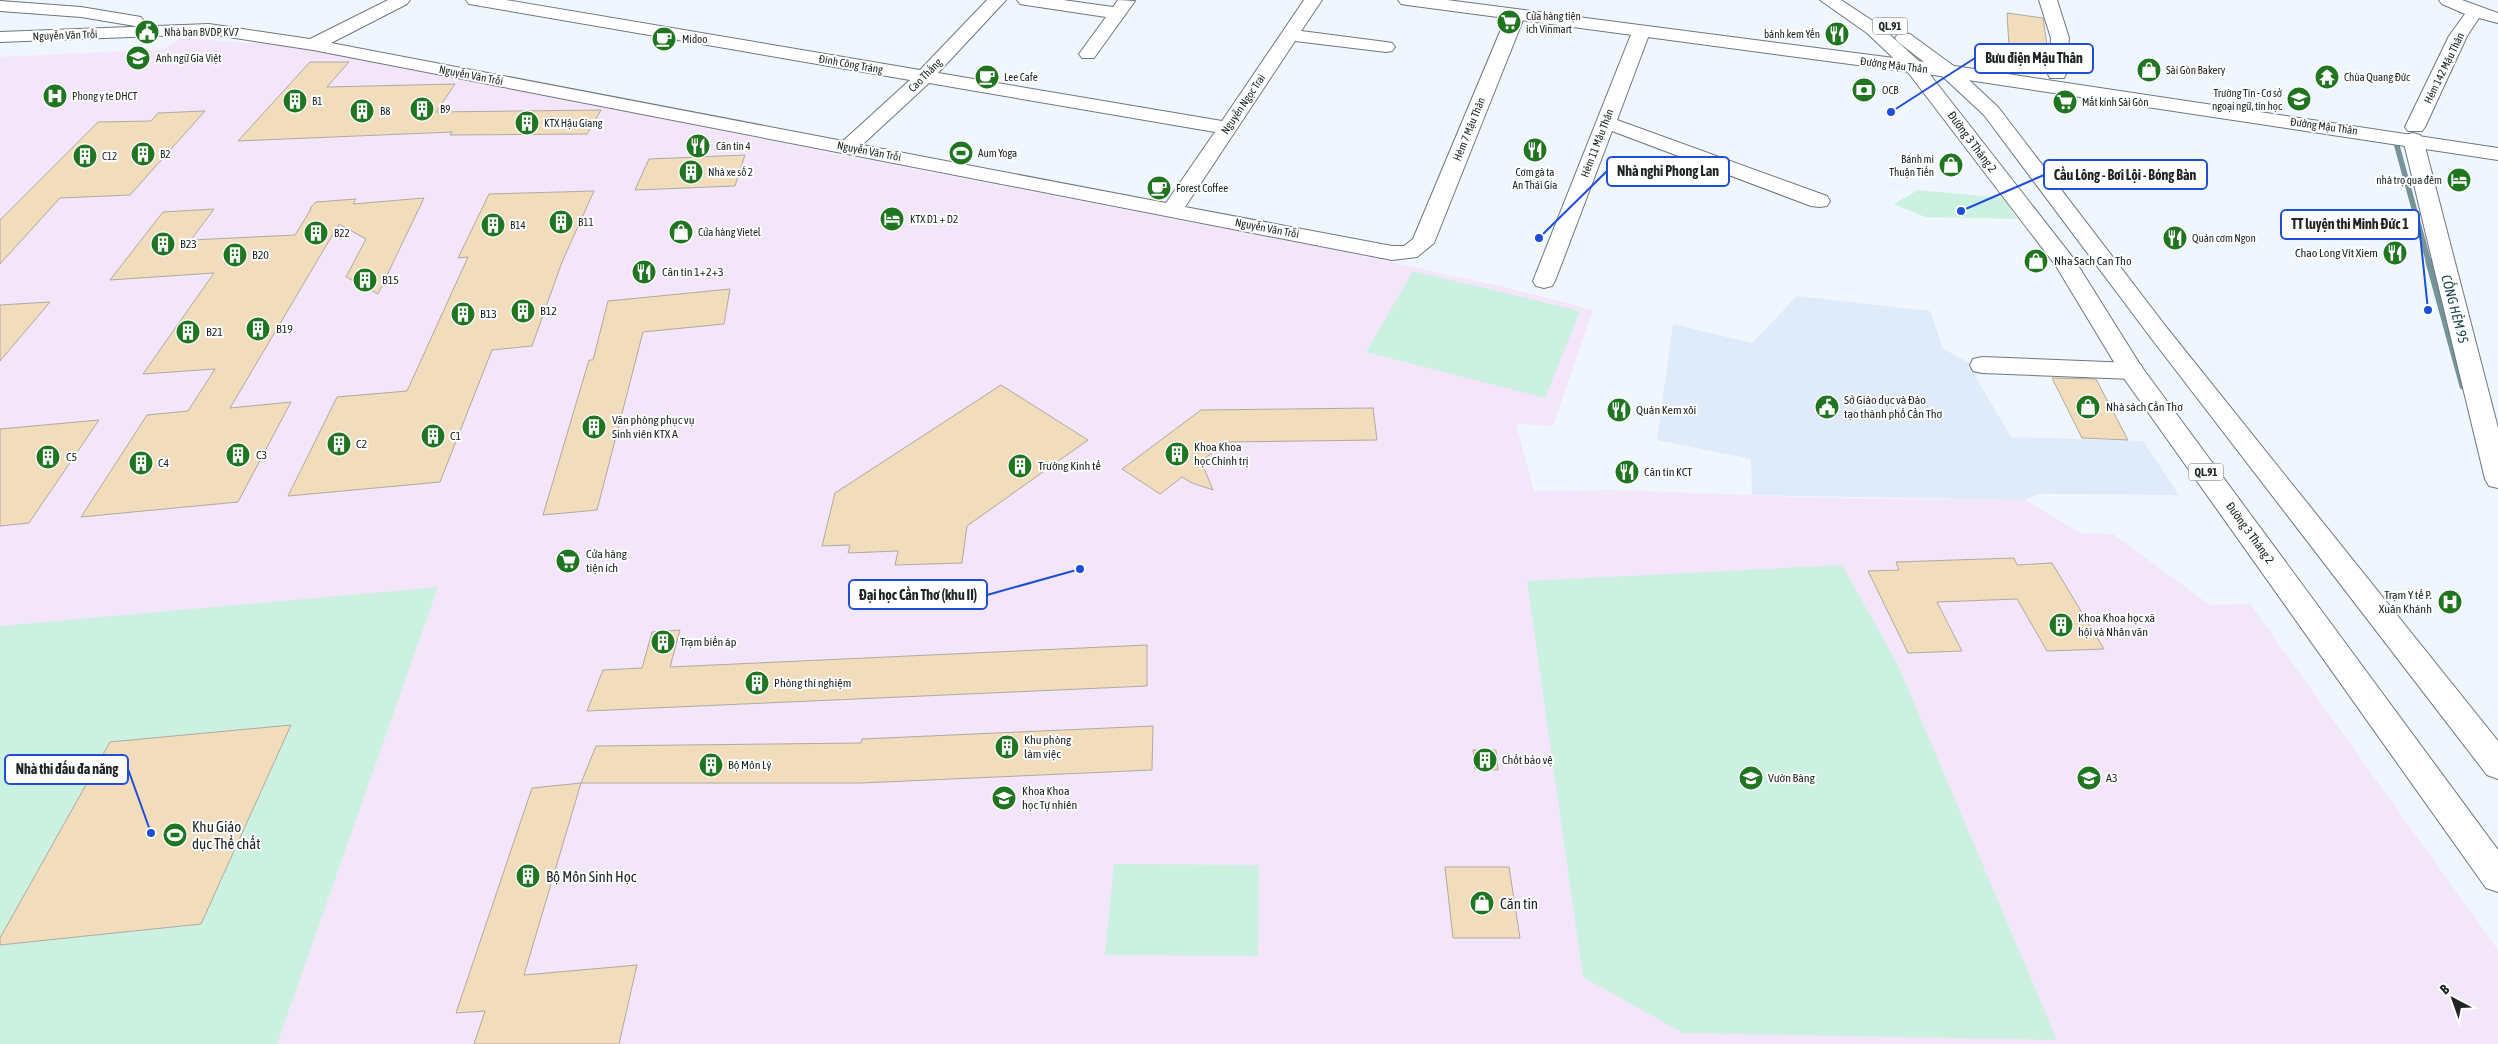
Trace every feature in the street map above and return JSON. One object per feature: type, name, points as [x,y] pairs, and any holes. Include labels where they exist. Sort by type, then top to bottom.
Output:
[{"type":"main road","points":[[313,44],[402,0]]},
{"type":"main road","name":"Đinh Công Tráng","points":[[475,0],[1228,128]]},
{"type":"main road","name":"Cao Thắng","points":[[848,146],[924,77],[997,0]]},
{"type":"main road","points":[[1026,0],[1122,6]]},
{"type":"main road","name":"Nguyễn Ngọc Trai","points":[[1173,209],[1313,0]]},
{"type":"main road","name":"Đường Mậu Thân","points":[[1407,0],[1521,8],[1914,59],[1948,71],[2414,133],[2498,141]]},
{"type":"main road","name":"QL.91","points":[[1829,0],[1914,59]]},
{"type":"main road","name":"QL.91","points":[[1850,0],[1890,26],[1914,59]]},
{"type":"main road","points":[[2048,0],[2060,38],[2057,74]]},
{"type":"main road","points":[[2448,0],[2473,6],[2498,7]]},
{"type":"main road","name":"Nguyễn Văn Trỗi","points":[[0,6],[106,16],[136,21],[159,32]]},
{"type":"main road","points":[[1088,54],[1122,6]]},
{"type":"main road","points":[[2473,6],[2498,18]]},
{"type":"main road","name":"Hẻm 142 Mậu Thân","points":[[2414,133],[2473,6]]},
{"type":"main road","name":"Đường Mậu Thân","points":[[1521,8],[1641,32],[2057,74],[2414,133],[2498,154]]},
{"type":"main road","name":"Hẻm 7 Mậu Thân","points":[[1423,244],[1521,8]]},
{"type":"main road","name":"Nguyễn Văn Trỗi","points":[[0,37],[209,29],[313,44],[848,146],[1392,253],[1408,252],[1423,244]]},
{"type":"main road","name":"Hẻm 11 Mậu Thân","points":[[1544,281],[1641,32]]},
{"type":"main road","points":[[1290,35],[1386,47]]},
{"type":"main road","name":"Đường 3 Tháng 2","points":[[1914,59],[2066,264],[2132,371],[2498,877]]},
{"type":"main road","points":[[1948,71],[1991,111],[2165,340],[2498,765]]},
{"type":"main road","points":[[1605,122],[1819,201]]},
{"type":"main road","points":[[2414,133],[2498,479]]},
{"type":"main road","points":[[1982,365],[2132,371]]},
{"type":"shaded area","points":[[180,38],[291,46],[327,51],[845,156],[1330,249],[1501,286],[1593,310],[1553,426],[1516,424],[1534,491],[1616,490],[1826,498],[2025,500],[2081,533],[2113,534],[2210,605],[2250,604],[2498,950],[2498,1044],[0,1044],[0,57],[164,49]]},
{"type":"shaded area","name":"Sở Giáo dục và Đào tạo thành phố Cần Thơ","points":[[1797,296],[1930,311],[1943,349],[1985,371],[1975,376],[2011,437],[2143,441],[2179,495],[2039,494],[2025,500],[1752,495],[1751,459],[1657,440],[1673,324],[1752,343]]},
{"type":"green space","points":[[1918,190],[2004,198],[2017,219],[1925,217],[1894,204]]},
{"type":"green space","points":[[1413,271],[1580,311],[1545,398],[1366,352]]},
{"type":"green space","name":"Vườn Bàng","points":[[1842,565],[1897,663],[2057,1040],[1683,1033],[1583,977],[1527,581]]},
{"type":"green space","name":"Khu Giáo dục Thể chất","points":[[438,587],[277,1044],[0,1044],[0,626]]},
{"type":"green space","points":[[1114,864],[1259,865],[1258,956],[1105,955]]},
{"type":"building","points":[[2007,13],[2043,18],[2048,51],[2009,46]]},
{"type":"building","points":[[310,62],[349,62],[327,87],[455,84],[436,112],[601,110],[587,134],[450,135],[452,132],[238,141]]},
{"type":"building","points":[[205,111],[130,195],[60,198],[0,264],[0,220],[98,122],[151,121],[158,113]]},
{"type":"building","name":"Nhà xe số 2","points":[[745,155],[735,186],[635,190],[649,159]]},
{"type":"building","points":[[594,191],[562,262],[532,346],[492,350],[440,482],[288,496],[337,397],[407,391],[468,257],[458,258],[489,194]]},
{"type":"building","points":[[424,198],[378,294],[346,277],[366,239],[339,224],[230,408],[291,402],[238,502],[81,517],[147,415],[188,411],[215,369],[143,374],[214,273],[110,280],[163,212],[214,209],[191,240],[295,235],[310,208],[316,202],[356,199],[353,204]]},
{"type":"building","points":[[730,289],[724,324],[643,332],[597,510],[543,515],[589,360],[593,360],[608,301]]},
{"type":"building","points":[[50,302],[0,361],[0,305]]},
{"type":"building","name":"Nhà sách Cần Thơ","points":[[2052,378],[2096,379],[2128,440],[2082,438]]},
{"type":"building","name":"Trường Kinh tế","points":[[1001,385],[1088,440],[967,526],[962,563],[895,565],[898,551],[848,553],[850,545],[822,546],[835,493]]},
{"type":"building","name":"Khoa Khoa học Chính trị","points":[[1373,408],[1377,440],[1227,442],[1201,461],[1213,490],[1192,483],[1182,477],[1160,494],[1122,469],[1201,410]]},
{"type":"building","name":"C5","points":[[99,420],[29,523],[0,526],[0,429]]},
{"type":"building","name":"Khoa Khoa học xã hội và Nhân văn","points":[[2014,558],[2017,565],[2052,563],[2104,649],[2047,651],[2017,599],[1937,602],[1962,651],[1908,653],[1868,571],[1899,570],[1896,562]]},
{"type":"building","points":[[680,630],[670,667],[1147,645],[1147,686],[587,711],[603,670],[642,668],[652,632]]},
{"type":"building","points":[[291,725],[201,924],[0,945],[0,938],[110,742]]},
{"type":"building","points":[[1153,726],[1152,770],[862,783],[581,783],[596,746],[861,743],[862,739]]},
{"type":"building","name":"Chốt bảo vệ","points":[[1473,750],[1496,750],[1498,770],[1475,769]]},
{"type":"building","name":"Bộ Môn Sinh Học","points":[[581,783],[524,975],[637,965],[619,1044],[474,1044],[485,1011],[456,1013],[532,788]]},
{"type":"building","name":"Căn tin","points":[[1445,867],[1509,867],[1520,938],[1453,938]]},
{"type":"waterway","name":"CỐNG HẺM 95","points":[[2397,146],[2429,263]]},
{"type":"waterway","name":"CỐNG HẺM 95","points":[[2429,262],[2463,386]]},
{"type":"place","name":"Cửa hàng tiện ích Vinmart","points":[[1509,22]]},
{"type":"place","name":"Nhà ban BVDP KV7","points":[[147,32]]},
{"type":"place","name":"bánh kem Yến","points":[[1837,34]]},
{"type":"place","name":"Midoo","points":[[664,39]]},
{"type":"place","name":"Anh ngữ Gia Việt","points":[[138,58]]},
{"type":"place","name":"Sài Gòn Bakery","points":[[2149,70]]},
{"type":"place","name":"Lee Cafe","points":[[987,77]]},
{"type":"place","name":"Chùa Quang Đức","points":[[2327,77]]},
{"type":"place","name":"OCB","points":[[1864,90]]},
{"type":"place","name":"Phong y te DHCT","points":[[55,96]]},
{"type":"place","name":"Trường Tín - Cơ sở ngoại ngữ, tin học","points":[[2299,99]]},
{"type":"place","name":"B1","points":[[295,101]]},
{"type":"place","name":"Mắt kính Sài Gòn","points":[[2065,102]]},
{"type":"place","name":"B9","points":[[422,109]]},
{"type":"place","name":"B8","points":[[362,111]]},
{"type":"place","name":"Bưu điện Mậu Thân","points":[[1891,112]]},
{"type":"place","name":"KTX Hậu Giang","points":[[527,123]]},
{"type":"place","name":"Căn tin 4","points":[[698,146]]},
{"type":"place","name":"Cơm gà ta An Thái Gia","points":[[1535,150]]},
{"type":"place","name":"Aum Yoga","points":[[961,153]]},
{"type":"place","name":"B2","points":[[143,154]]},
{"type":"place","name":"C12","points":[[85,156]]},
{"type":"place","name":"Bánh mì Thuận Tiến","points":[[1951,165]]},
{"type":"place","name":"Nhà xe số 2","points":[[691,172]]},
{"type":"place","name":"nhà trọ qua đêm","points":[[2459,180]]},
{"type":"place","name":"Forest Coffee","points":[[1159,188]]},
{"type":"place","name":"Cầu Lông - Bơi Lội - Bóng Bàn","points":[[1961,211]]},
{"type":"place","name":"KTX D1 + D2","points":[[892,219]]},
{"type":"place","name":"B11","points":[[561,222]]},
{"type":"place","name":"B14","points":[[493,225]]},
{"type":"place","name":"Cửa hàng Vietel","points":[[681,232]]},
{"type":"place","name":"B22","points":[[316,233]]},
{"type":"place","name":"Nhà nghỉ Phong Lan","points":[[1539,238]]},
{"type":"place","name":"Quán cơm Ngon","points":[[2175,238]]},
{"type":"place","name":"B23","points":[[163,244]]},
{"type":"place","name":"Chao Long Vit Xiem","points":[[2395,253]]},
{"type":"place","name":"B20","points":[[235,255]]},
{"type":"place","name":"Nha Sach Can Tho","points":[[2036,261]]},
{"type":"place","name":"Căn tin 1+2+3","points":[[644,272]]},
{"type":"place","name":"B15","points":[[365,280]]},
{"type":"place","name":"TT luyện thi Minh Đức 1","points":[[2428,310]]},
{"type":"place","name":"B12","points":[[523,311]]},
{"type":"place","name":"B13","points":[[463,314]]},
{"type":"place","name":"B19","points":[[258,329]]},
{"type":"place","name":"B21","points":[[188,332]]},
{"type":"place","name":"Sở Giáo dục và Đào tạo thành phố Cần Thơ","points":[[1827,407]]},
{"type":"place","name":"Nhà sách Cần Thơ","points":[[2088,407]]},
{"type":"place","name":"Quán Kem xôi","points":[[1619,410]]},
{"type":"place","name":"Văn phòng phục vụ Sinh viên KTX A","points":[[594,427]]},
{"type":"place","name":"C1","points":[[433,436]]},
{"type":"place","name":"C2","points":[[339,444]]},
{"type":"place","name":"Khoa Khoa học Chính trị","points":[[1177,454]]},
{"type":"place","name":"C3","points":[[238,455]]},
{"type":"place","name":"C5","points":[[48,457]]},
{"type":"place","name":"C4","points":[[141,463]]},
{"type":"place","name":"Trường Kinh tế","points":[[1020,466]]},
{"type":"place","name":"Căn tin KCT","points":[[1627,472]]},
{"type":"place","name":"Cửa hàng tiện ích","points":[[568,561]]},
{"type":"place","name":"Đại học Cần Thơ (khu II)","points":[[1080,569]]},
{"type":"place","name":"Trạm Y tế P. Xuân Khánh","points":[[2450,602]]},
{"type":"place","name":"Khoa Khoa học xã hội và Nhân văn","points":[[2061,625]]},
{"type":"place","name":"Trạm biến áp","points":[[663,642]]},
{"type":"place","name":"Phòng thí nghiệm","points":[[757,683]]},
{"type":"place","name":"Khu phòng làm việc","points":[[1007,747]]},
{"type":"place","name":"Chốt bảo vệ","points":[[1485,760]]},
{"type":"place","name":"Bộ Môn Lý","points":[[711,765]]},
{"type":"place","name":"Vườn Bàng","points":[[1751,778]]},
{"type":"place","name":"A3","points":[[2089,778]]},
{"type":"place","name":"Khoa Khoa học Tự nhiên","points":[[1004,798]]},
{"type":"place","name":"Nhà thi đấu đa năng","points":[[151,833]]},
{"type":"place","name":"Khu Giáo dục Thể chất","points":[[175,835]]},
{"type":"place","name":"Bộ Môn Sinh Học","points":[[528,876]]},
{"type":"place","name":"Căn tin","points":[[1482,903]]}]
